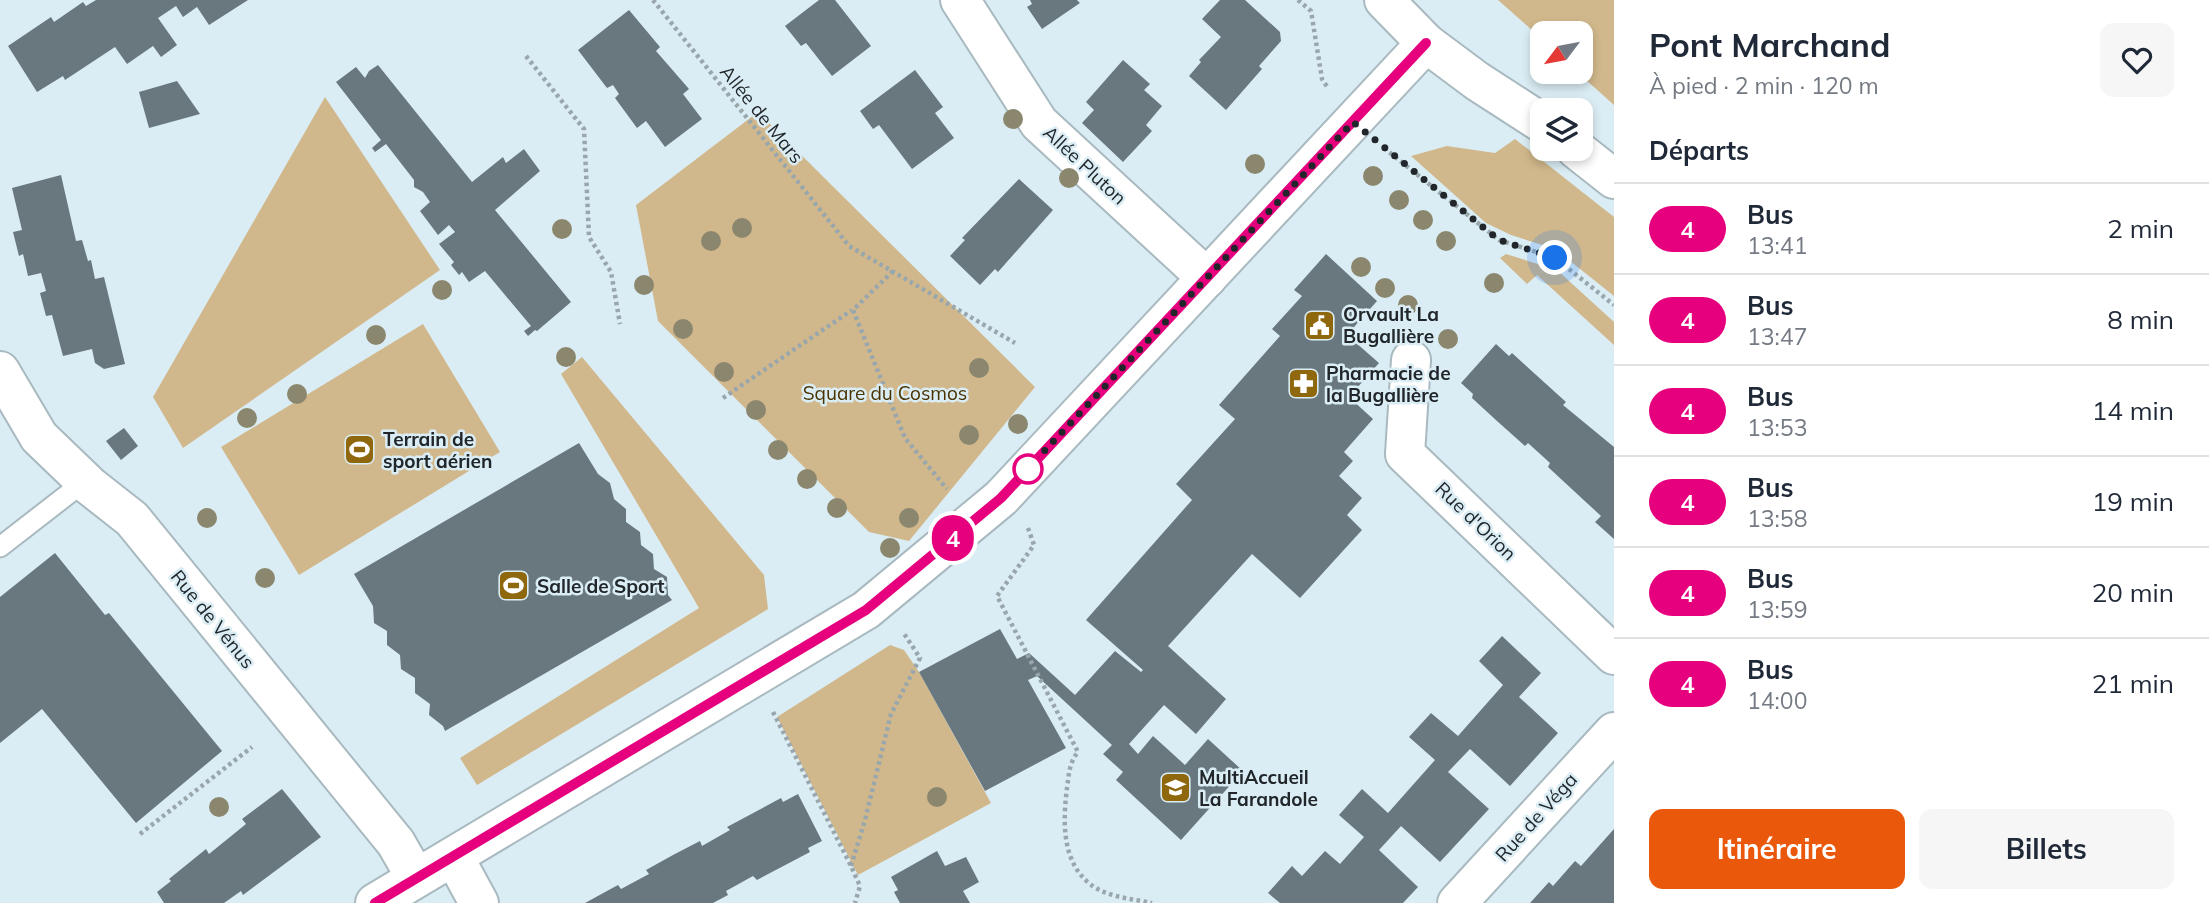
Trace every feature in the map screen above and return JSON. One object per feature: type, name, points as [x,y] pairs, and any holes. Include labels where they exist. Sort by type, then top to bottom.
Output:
[{"type":"street","name":"Allée Pluton","points":[[960,0],[1039,123],[1207,278]]},
{"type":"street","points":[[1384,0],[1426,43],[1477,81],[1530,115]]},
{"type":"street","points":[[375,903],[866,610],[1001,498],[1426,43]]},
{"type":"street","points":[[1592,161],[1614,178]]},
{"type":"street","name":"Rue d'Orion","points":[[1411,360],[1405,454],[1614,655]]},
{"type":"street","name":"Rue de Vénus","points":[[0,371],[39,437],[85,481],[132,519],[396,843],[416,878]]},
{"type":"street","name":"Rue de Véga","points":[[1457,903],[1614,732]]},
{"type":"street","points":[[454,857],[479,903]]},
{"type":"lane","points":[[0,547],[85,481]]},
{"type":"path","name":"Allée de Mars","points":[[653,0],[849,246],[893,270]]},
{"type":"path","points":[[1298,0],[1311,11],[1322,79],[1353,122],[1499,240],[1555,258],[1614,305]]},
{"type":"path","points":[[527,56],[584,129],[589,237],[611,272],[620,324]]},
{"type":"path","points":[[723,398],[852,310],[893,270],[1015,343]]},
{"type":"path","points":[[852,310],[905,438],[952,495]]},
{"type":"path","points":[[1001,498],[1026,522],[1034,545],[997,596],[1078,752],[1070,761],[1063,823],[1073,864],[1090,885],[1119,897],[1152,903]]},
{"type":"path","points":[[852,866],[891,714],[920,657],[891,615],[866,610]]},
{"type":"path","points":[[759,672],[774,716],[852,866],[860,886],[855,903]]},
{"type":"path","points":[[140,834],[252,747]]},
{"type":"green space","points":[[1498,0],[1614,0],[1614,105],[1590,84],[1593,84],[1593,21],[1530,21],[1530,28]]},
{"type":"green space","points":[[325,97],[440,270],[183,448],[153,397]]},
{"type":"green space","name":"Square du Cosmos","points":[[758,112],[1035,387],[909,541],[869,532],[658,321],[636,205]]},
{"type":"green space","points":[[1515,139],[1530,151],[1530,161],[1543,161],[1614,217],[1614,296],[1555,249],[1511,235],[1486,223],[1411,156],[1447,146],[1495,153]]},
{"type":"green space","points":[[1506,254],[1557,270],[1614,322],[1614,345],[1537,275],[1527,284],[1500,258]]},
{"type":"green space","name":"Terrain de sport aérien","points":[[423,324],[500,452],[299,575],[221,447]]},
{"type":"green space","points":[[582,357],[764,575],[768,609],[477,785],[460,758],[699,608],[561,374]]},
{"type":"green space","points":[[890,645],[904,650],[919,672],[991,803],[858,875],[777,717]]},
{"type":"building","points":[[96,0],[248,0],[209,25],[197,7],[183,17],[176,6],[158,18],[177,45],[161,57],[153,46],[127,64],[115,47],[65,80],[63,76],[37,92],[8,46],[51,17],[54,22],[83,2],[86,6]]},
{"type":"building","points":[[819,0],[835,0],[871,46],[832,76],[806,43],[801,46],[785,26]]},
{"type":"building","points":[[1030,0],[1077,0],[1080,3],[1042,29],[1027,7],[1032,4]]},
{"type":"building","points":[[1220,0],[1245,0],[1280,32],[1281,41],[1259,66],[1262,69],[1226,110],[1189,76],[1201,62],[1199,60],[1221,37],[1202,19]]},
{"type":"building","points":[[629,10],[660,47],[656,51],[689,89],[683,94],[702,119],[665,147],[646,121],[637,128],[615,98],[619,94],[613,85],[607,88],[578,50]]},
{"type":"building","points":[[1123,60],[1150,84],[1144,90],[1162,106],[1146,125],[1152,131],[1123,162],[1082,123],[1094,110],[1086,102]]},
{"type":"building","points":[[378,65],[472,182],[503,157],[506,163],[524,149],[540,171],[495,210],[571,302],[537,331],[528,336],[524,331],[531,326],[485,271],[469,282],[462,272],[459,275],[451,265],[454,262],[439,244],[455,232],[449,225],[438,235],[420,211],[430,202],[423,192],[414,187],[414,180],[386,144],[375,152],[372,148],[381,140],[336,82],[356,67],[365,78],[369,71]]},
{"type":"building","points":[[915,70],[943,107],[935,113],[954,138],[912,169],[879,125],[873,129],[860,111]]},
{"type":"building","points":[[177,81],[200,114],[149,128],[139,92]]},
{"type":"building","points":[[61,175],[76,241],[82,240],[88,261],[91,260],[95,279],[104,277],[125,364],[104,369],[95,363],[92,349],[63,356],[52,315],[46,316],[40,293],[46,291],[41,273],[28,276],[23,254],[19,256],[13,232],[22,230],[12,188]]},
{"type":"building","points":[[1019,179],[1053,210],[998,272],[995,269],[980,285],[950,256],[965,240],[962,238]]},
{"type":"building","points":[[1326,254],[1377,301],[1347,335],[1379,363],[1349,397],[1373,419],[1344,452],[1353,461],[1339,476],[1362,498],[1347,515],[1362,530],[1300,598],[1252,554],[1168,646],[1226,699],[1196,734],[1164,705],[1129,744],[1138,754],[1153,736],[1185,765],[1208,739],[1243,771],[1181,840],[1116,780],[1123,772],[1103,754],[1112,745],[1037,676],[1028,680],[1066,748],[985,791],[919,672],[1000,629],[1017,659],[1029,653],[1075,695],[1115,651],[1141,672],[1143,670],[1086,620],[1192,500],[1176,484],[1235,419],[1219,405],[1280,336],[1272,329],[1302,296],[1294,290]]},
{"type":"building","points":[[1496,344],[1509,356],[1512,353],[1566,402],[1563,405],[1614,447],[1614,539],[1595,522],[1601,516],[1548,467],[1550,463],[1528,443],[1525,446],[1497,421],[1472,398],[1473,394],[1461,383]]},
{"type":"building","points":[[124,428],[138,446],[121,460],[106,441]]},
{"type":"building","name":"Salle de Sport","points":[[579,443],[598,474],[610,483],[614,499],[626,509],[626,522],[640,532],[641,545],[653,554],[654,569],[667,577],[668,595],[672,600],[445,731],[443,726],[429,715],[430,704],[415,693],[415,678],[401,669],[400,655],[387,645],[387,631],[374,623],[373,606],[354,574]]},
{"type":"building","points":[[55,553],[105,615],[109,613],[222,751],[136,823],[42,709],[0,743],[0,597]]},
{"type":"building","points":[[1502,636],[1541,673],[1519,697],[1558,733],[1510,786],[1470,749],[1448,772],[1489,809],[1440,862],[1401,826],[1379,850],[1418,887],[1403,903],[1280,903],[1268,893],[1292,866],[1302,876],[1325,851],[1340,864],[1364,837],[1339,815],[1362,789],[1388,813],[1435,760],[1409,737],[1431,713],[1458,736],[1503,685],[1479,661]]},
{"type":"building","points":[[282,789],[321,837],[243,895],[241,891],[224,903],[164,903],[157,892],[171,881],[169,879],[206,849],[209,854],[246,824],[242,819]]},
{"type":"building","points":[[798,794],[822,841],[808,848],[810,852],[757,880],[753,876],[726,891],[728,895],[713,903],[585,903],[618,885],[621,889],[649,874],[646,870],[700,841],[702,846],[730,830],[727,827],[781,798],[783,802]]},
{"type":"building","points":[[1614,829],[1614,903],[1530,903],[1549,882],[1553,886],[1575,861],[1581,866]]},
{"type":"building","points":[[937,851],[945,866],[966,857],[979,882],[963,891],[970,903],[900,903],[894,892],[898,890],[891,877]]},
{"type":"bus line","name":"4","points":[[375,903],[866,610],[1001,498],[1426,43]]},
{"type":"place","name":"Orvault La Bugallière","points":[[1320,325]]},
{"type":"place","name":"Pharmacie de la Bugallière","points":[[1303,384]]},
{"type":"place","name":"Terrain de sport aérien","points":[[360,450]]},
{"type":"place","name":"Salle de Sport","points":[[514,586]]},
{"type":"place","name":"MultiAccueil La Farandole","points":[[1176,788]]},
{"type":"route","points":[[1028,469],[1019,478],[1353,122],[1499,240],[1555,258]]}]
